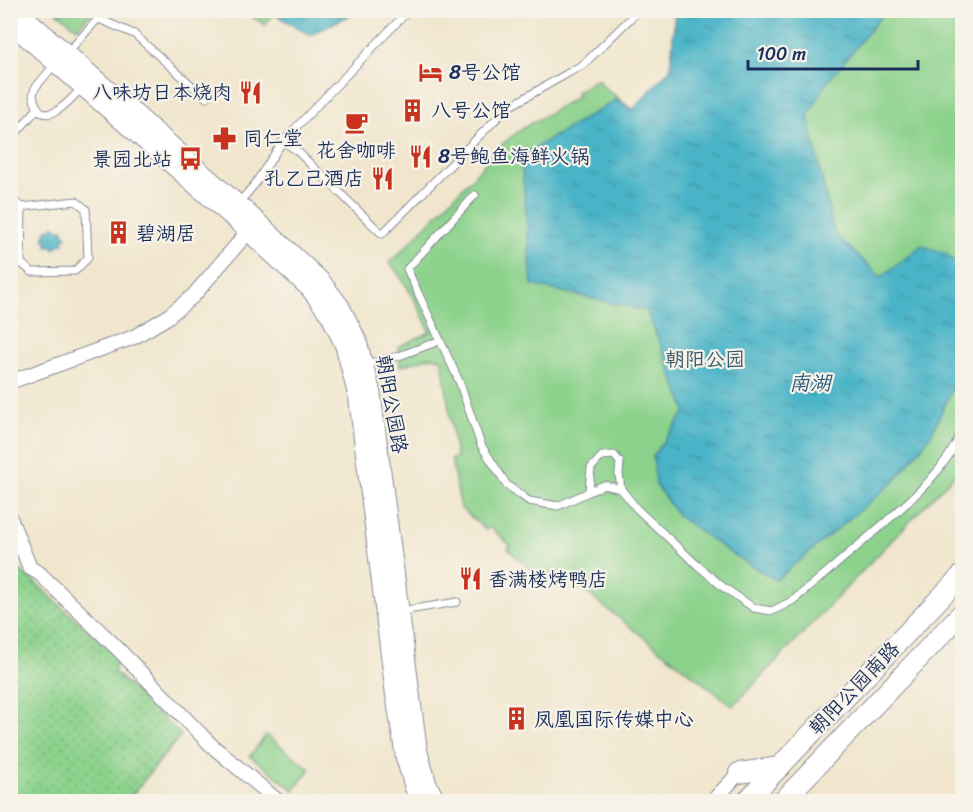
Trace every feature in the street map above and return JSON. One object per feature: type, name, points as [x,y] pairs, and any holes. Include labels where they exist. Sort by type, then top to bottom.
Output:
[{"type":"main road","name":"朝阳公园路","points":[[17,10],[83,86],[320,280],[340,306],[357,340],[371,391],[418,751],[428,786],[437,801]]},
{"type":"main road","name":"朝阳公园路","points":[[10,23],[61,58],[238,204],[253,226],[310,289],[330,315],[345,347],[358,398],[405,757],[420,801]]},
{"type":"main road","name":"朝阳公园南路","points":[[746,801],[963,575]]},
{"type":"main road","name":"朝阳公园南路","points":[[782,801],[963,613]]},
{"type":"main road","points":[[739,773],[780,767]]},
{"type":"street","points":[[10,382],[134,337],[166,318],[193,296],[253,226]]},
{"type":"street","points":[[10,518],[30,568],[39,573],[116,647],[211,745],[279,801]]},
{"type":"street","points":[[711,801],[739,773]]},
{"type":"lane","points":[[83,86],[57,112],[51,114],[38,108],[33,95],[35,88],[106,10]]},
{"type":"lane","points":[[238,204],[255,184],[284,141],[409,10]]},
{"type":"lane","points":[[284,141],[382,234],[507,108],[584,64],[639,10]]},
{"type":"lane","points":[[99,19],[134,34],[206,98]]},
{"type":"lane","points":[[10,140],[38,108]]},
{"type":"lane","points":[[476,195],[407,269],[459,381],[481,445],[507,485],[529,501],[558,506],[604,485],[621,489]]},
{"type":"lane","points":[[10,198],[22,207],[76,201],[86,209],[88,258],[75,271],[32,272],[21,263],[22,207]]},
{"type":"lane","points":[[363,365],[399,356],[439,341]]},
{"type":"lane","points":[[589,490],[591,468],[602,456],[614,456],[620,462],[621,489],[638,508],[723,587],[754,608],[772,611],[792,602],[907,503],[933,476],[957,444],[963,430]]},
{"type":"lane","points":[[399,611],[457,602]]},
{"type":"green space","points":[[56,11],[93,11],[77,28]]},
{"type":"green space","points":[[243,11],[358,11],[310,35],[274,13],[265,25]]},
{"type":"green space","name":"朝阳公园","points":[[675,11],[962,11],[962,467],[733,706],[559,572],[543,580],[508,549],[510,545],[490,527],[486,530],[461,508],[451,459],[456,458],[442,359],[431,357],[400,366],[398,347],[430,332],[412,295],[389,262],[474,176],[501,145],[523,128],[577,97],[576,92],[599,78],[600,84],[633,110],[671,68]]},
{"type":"green space","points":[[10,564],[28,576],[118,658],[114,672],[181,735],[127,801],[11,801]]},
{"type":"green space","points":[[266,735],[310,769],[294,790],[250,756]]},
{"type":"water","points":[[953,10],[946,17],[905,11]]},
{"type":"water","points":[[269,11],[358,11],[310,35]]},
{"type":"water","name":"南湖","points":[[675,11],[885,11],[826,84],[808,116],[834,233],[881,277],[922,245],[948,255],[962,270],[962,367],[931,435],[896,480],[776,580],[732,554],[678,516],[656,485],[653,456],[686,411],[647,311],[532,285],[521,156],[618,99],[632,111],[671,68]]},
{"type":"water","points":[[54,225],[58,229],[63,229],[63,233],[67,236],[63,240],[64,244],[58,245],[55,249],[47,246],[47,241],[43,238],[47,229],[52,229]]},
{"type":"place","name":"8号公馆","points":[[431,72]]},
{"type":"place","name":"八味坊日本烧肉","points":[[250,92]]},
{"type":"place","name":"八号公馆","points":[[413,110]]},
{"type":"place","name":"花舍咖啡","points":[[356,122]]},
{"type":"place","name":"同仁堂","points":[[225,138]]},
{"type":"place","name":"8号鲍鱼海鲜火锅","points":[[420,156]]},
{"type":"place","name":"景园北站","points":[[190,159]]},
{"type":"place","name":"孔乙己酒店","points":[[382,178]]},
{"type":"place","name":"碧湖居","points":[[118,233]]},
{"type":"place","name":"香满楼烤鸭店","points":[[470,579]]},
{"type":"place","name":"凤凰国际传媒中心","points":[[516,719]]}]
